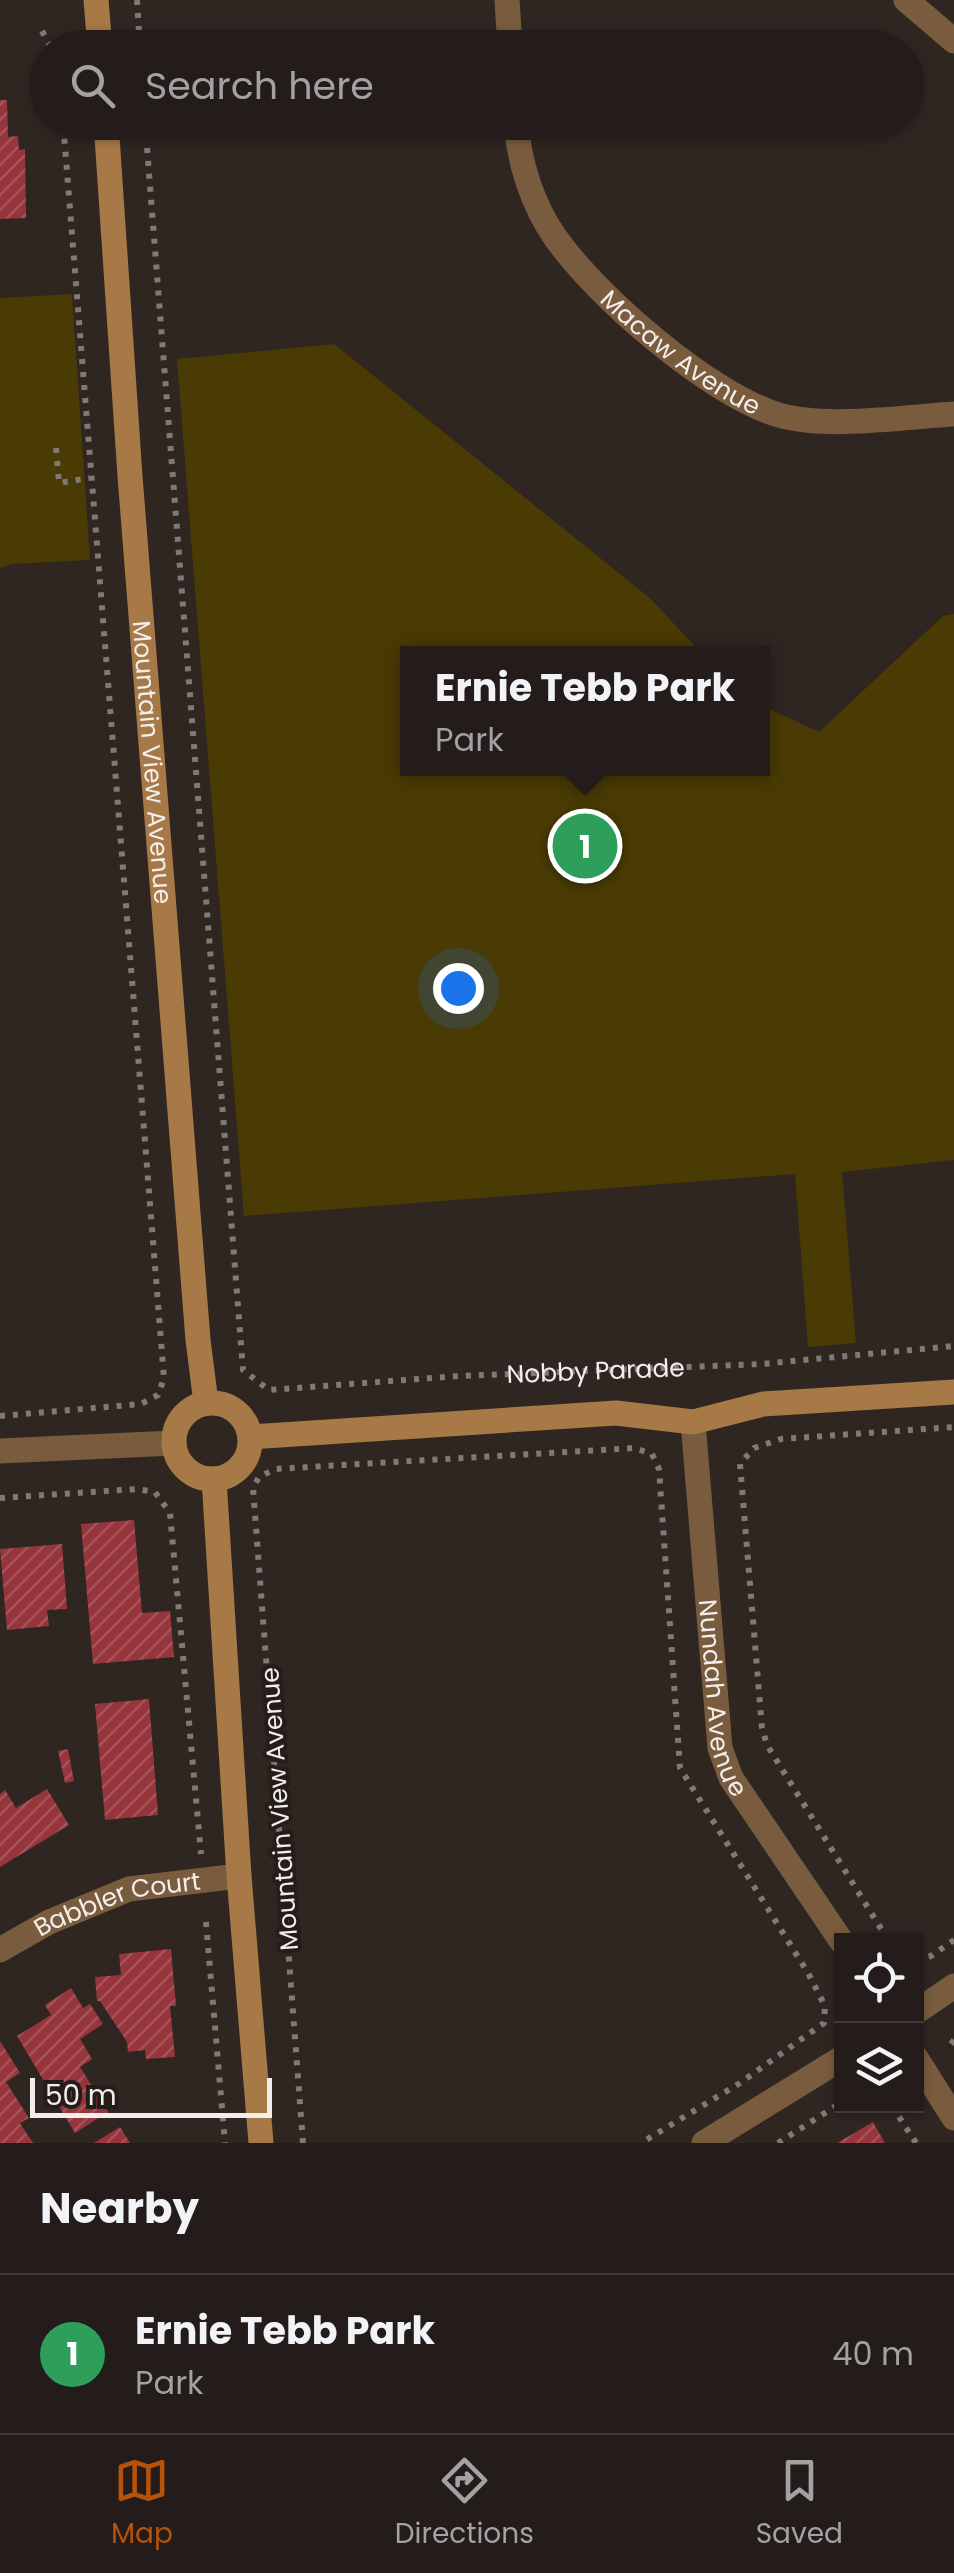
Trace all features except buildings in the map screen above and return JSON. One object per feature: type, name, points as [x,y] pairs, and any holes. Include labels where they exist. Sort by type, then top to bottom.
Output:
[{"type":"street","points":[[96,0],[98,30]]},
{"type":"street","points":[[507,0],[509,30]]},
{"type":"street","points":[[906,0],[954,41]]},
{"type":"street","name":"Mountain View Avenue","points":[[107,140],[132,506],[206,1403]]},
{"type":"street","name":"Macaw Avenue","points":[[518,140],[531,192],[554,236],[620,306],[688,364],[731,393],[778,414],[808,420],[954,414]]},
{"type":"street","name":"Nobby Parade","points":[[250,1437],[616,1414],[693,1422],[762,1404],[954,1392]]},
{"type":"street","points":[[206,1403],[218,1403],[238,1414],[250,1437],[245,1459],[237,1470],[214,1479],[202,1478],[182,1465],[174,1443],[175,1432],[186,1413],[206,1403]]},
{"type":"street","name":"Nundah Avenue","points":[[693,1422],[720,1748],[731,1778],[836,1933]]},
{"type":"street","points":[[0,1451],[174,1443]]},
{"type":"street","name":"Mountain View Avenue","points":[[214,1479],[239,1876],[261,2143]]},
{"type":"street","name":"Babbler Court","points":[[0,1950],[89,1903],[129,1890],[239,1876]]},
{"type":"street","points":[[924,2007],[954,1986]]},
{"type":"street","points":[[704,2143],[834,2063]]},
{"type":"street","points":[[924,2071],[954,2118]]},
{"type":"path","points":[[137,0],[139,30]]},
{"type":"path","name":"Mountain View Avenue","points":[[0,1416],[141,1404],[158,1395],[164,1378],[64,140]]},
{"type":"path","name":"Mountain View Avenue","points":[[146,140],[243,1370]]},
{"type":"path","points":[[56,448],[59,482],[89,478]]},
{"type":"path","name":"Nobby Parade","points":[[243,1370],[269,1390],[459,1376],[761,1364],[954,1346]]},
{"type":"path","name":"Nundah Avenue","points":[[884,1933],[767,1744],[740,1464],[754,1448],[781,1440],[954,1427]]},
{"type":"path","name":"Mountain View Avenue","points":[[303,2143],[252,1488],[258,1477],[275,1469],[634,1448],[652,1454]]},
{"type":"path","points":[[0,1498],[137,1489],[155,1492],[170,1513],[202,1878]]},
{"type":"path","points":[[206,1922],[225,2143]]},
{"type":"path","points":[[924,1958],[954,1940]]},
{"type":"path","points":[[642,2143],[740,2083],[824,2023]]},
{"type":"path","points":[[778,2143],[834,2107]]},
{"type":"path","points":[[897,2113],[916,2143]]},
{"type":"shaded area","points":[[72,294],[90,560],[11,564],[0,568],[0,298]]},
{"type":"shaded area","points":[[334,344],[651,599],[695,646],[400,646],[400,776],[770,776],[770,709],[819,732],[943,616],[954,614],[954,1160],[842,1172],[856,1343],[808,1347],[795,1174],[244,1216],[177,359]]},
{"type":"place","name":"Ernie Tebb Park","points":[[585,846]]}]
